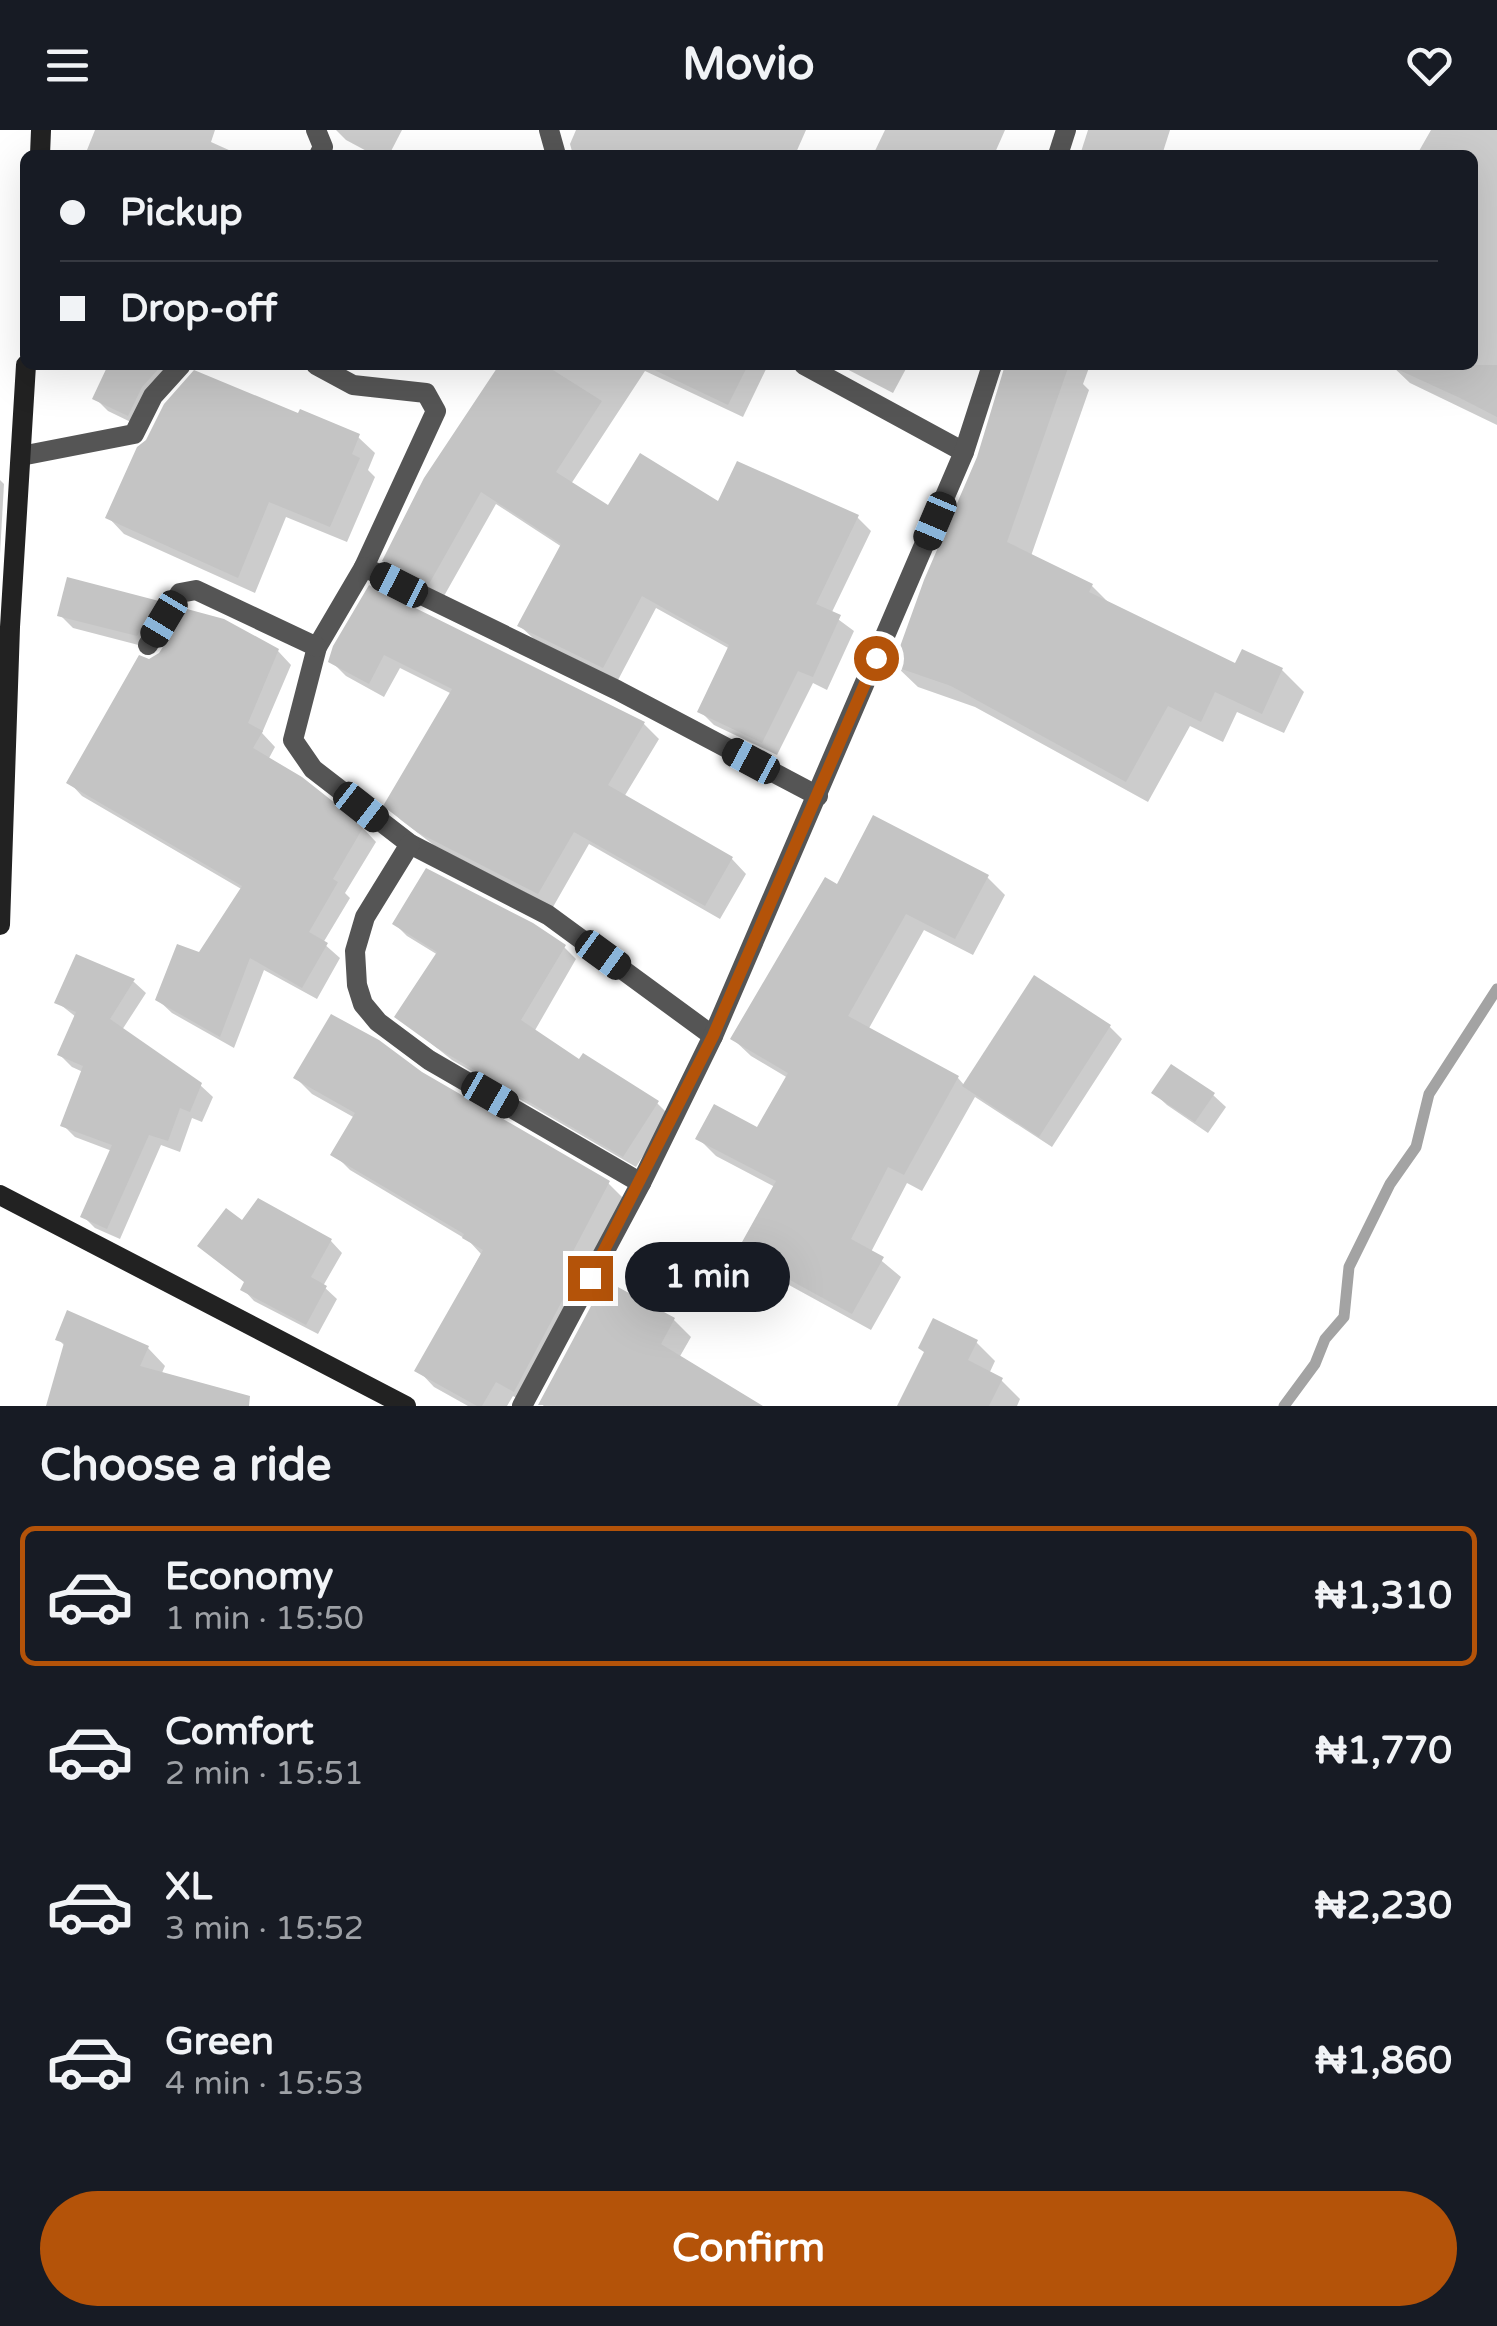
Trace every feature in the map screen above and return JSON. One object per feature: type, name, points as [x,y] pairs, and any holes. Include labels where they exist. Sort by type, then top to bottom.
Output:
[{"type":"main road","points":[[0,925],[5,631],[26,370]]},
{"type":"main road","points":[[0,1196],[406,1406]]},
{"type":"street","points":[[20,456],[134,434],[152,396],[176,370]]},
{"type":"street","points":[[325,370],[352,385],[426,393],[436,411],[364,567],[316,647],[293,740],[313,770],[410,844],[548,915],[713,1036]]},
{"type":"street","points":[[813,370],[964,452]]},
{"type":"street","points":[[522,1406],[641,1183],[713,1036],[964,452],[990,370]]},
{"type":"street","points":[[364,567],[617,690],[818,796]]},
{"type":"street","points":[[148,645],[180,592],[188,589],[316,647]]},
{"type":"street","points":[[410,844],[365,917],[355,951],[357,984],[364,1004],[378,1022],[429,1060],[641,1183]]},
{"type":"building","points":[[1478,365],[1497,365],[1497,417],[1399,370],[1478,370]]},
{"type":"building","points":[[106,370],[157,370],[142,387],[128,416],[92,399]]},
{"type":"building","points":[[194,370],[360,434],[352,454],[360,458],[330,527],[269,502],[238,578],[105,518],[137,447],[146,440],[164,404]]},
{"type":"building","points":[[496,370],[553,370],[602,401],[556,472],[608,505],[640,453],[718,501],[737,461],[859,515],[816,604],[841,615],[813,677],[798,671],[762,743],[697,712],[729,645],[642,596],[603,668],[517,626],[561,544],[481,492],[429,584],[382,561],[424,478]]},
{"type":"building","points":[[654,370],[746,370],[728,405]]},
{"type":"building","points":[[1003,370],[1067,370],[1007,542],[1093,584],[1089,592],[1235,663],[1242,649],[1283,668],[1262,714],[1215,692],[1201,722],[1168,706],[1126,782],[951,686],[893,666],[924,580],[977,457]]},
{"type":"building","points":[[67,577],[159,601],[137,636],[57,616]]},
{"type":"building","points":[[369,585],[645,722],[608,785],[733,857],[705,906],[574,832],[538,894],[417,832],[383,806],[452,689],[384,655],[369,684],[328,662],[333,646]]},
{"type":"building","points":[[187,609],[224,619],[279,649],[248,723],[263,731],[253,748],[302,777],[364,826],[333,879],[338,882],[309,932],[328,943],[302,988],[250,958],[220,1037],[155,1000],[177,944],[199,952],[242,886],[66,783],[139,655],[149,659],[159,653]]},
{"type":"building","points":[[873,815],[989,875],[955,939],[906,914],[848,1016],[959,1076],[904,1175],[888,1167],[851,1239],[884,1257],[852,1314],[737,1251],[776,1181],[695,1139],[714,1104],[757,1127],[788,1073],[730,1039],[825,877],[837,884]]},
{"type":"building","points":[[426,868],[533,923],[566,945],[521,1020],[579,1059],[583,1053],[659,1101],[623,1157],[437,1048],[394,1017],[437,952],[392,924]]},
{"type":"building","points":[[76,954],[135,979],[110,1019],[202,1083],[190,1112],[180,1108],[168,1141],[149,1135],[107,1229],[80,1217],[112,1145],[60,1126],[83,1066],[57,1055],[76,1012],[54,1003]]},
{"type":"building","points":[[1034,975],[1111,1025],[1039,1137],[962,1086]]},
{"type":"building","points":[[331,1014],[379,1040],[422,1072],[610,1181],[568,1261],[580,1267],[514,1392],[496,1382],[482,1406],[414,1371],[483,1250],[462,1238],[464,1234],[330,1155],[355,1113],[293,1078]]},
{"type":"building","points":[[1171,1064],[1215,1093],[1195,1122],[1151,1093]]},
{"type":"building","points":[[258,1198],[332,1239],[311,1277],[327,1286],[306,1325],[240,1290],[244,1282],[197,1246],[226,1208],[242,1220]]},
{"type":"building","points":[[605,1280],[675,1318],[661,1344],[763,1406],[538,1405]]},
{"type":"building","points":[[67,1310],[149,1346],[140,1366],[250,1396],[249,1406],[46,1406],[64,1343],[55,1340]]},
{"type":"building","points":[[933,1318],[978,1340],[968,1360],[1003,1378],[989,1406],[897,1406],[924,1352],[918,1348]]},
{"type":"waterway","points":[[1284,1406],[1315,1364],[1325,1339],[1344,1317],[1349,1267],[1390,1184],[1416,1147],[1429,1094],[1497,989]]},
{"type":"route","points":[[590,1278],[713,1036],[876,658]]}]
